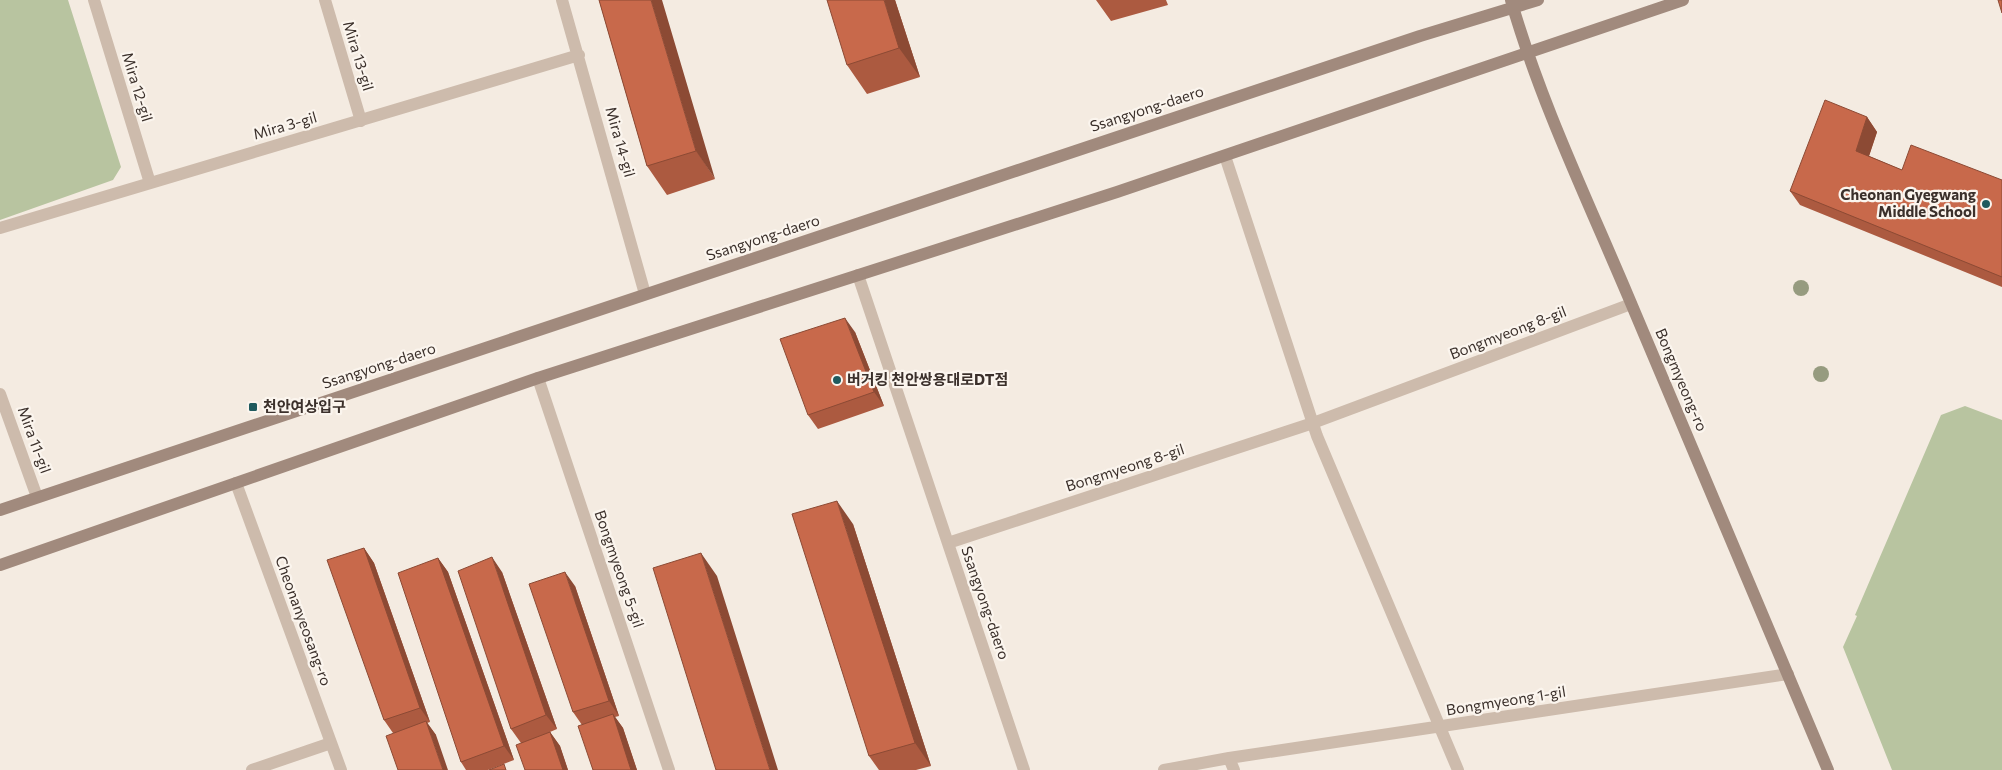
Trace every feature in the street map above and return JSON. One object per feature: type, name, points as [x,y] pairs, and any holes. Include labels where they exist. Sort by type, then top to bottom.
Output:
[{"type":"main road","name":"Ssangyong-daero","points":[[0,510],[1512,4],[1538,0]]},
{"type":"main road","points":[[0,565],[538,378],[1225,156],[1683,0]]},
{"type":"main road","name":"Bongmyeong-ro","points":[[1512,4],[1528,53],[1563,142],[1828,770]]},
{"type":"street","name":"Mira 12-gil","points":[[94,0],[150,183]]},
{"type":"street","name":"Mira 13-gil","points":[[325,0],[361,121]]},
{"type":"street","name":"Mira 14-gil","points":[[562,0],[646,294]]},
{"type":"street","name":"Mira 3-gil","points":[[0,228],[579,55]]},
{"type":"street","points":[[1225,156],[1313,423],[1458,770]]},
{"type":"street","name":"Ssangyong-daero","points":[[858,275],[1024,770]]},
{"type":"street","name":"Bongmyeong 8-gil","points":[[948,544],[1313,423],[1631,304]]},
{"type":"street","name":"Bongmyeong 5-gil","points":[[538,378],[669,770]]},
{"type":"street","name":"Mira 11-gil","points":[[0,394],[37,497]]},
{"type":"street","name":"Cheonanyeosang-ro","points":[[236,483],[341,770]]},
{"type":"street","name":"Bongmyeong 1-gil","points":[[1164,770],[1231,764],[1440,727],[1788,674]]},
{"type":"street","points":[[252,770],[331,743]]},
{"type":"green space","points":[[0,0],[68,0],[121,167],[113,180],[0,220]]},
{"type":"green space","points":[[1965,406],[2002,420],[2002,770],[1892,770],[1843,647],[1941,415]]},
{"type":"building","points":[[599,0],[651,0],[696,151],[647,166]]},
{"type":"building","points":[[827,0],[884,0],[899,48],[847,65]]},
{"type":"building","points":[[1998,0],[2002,0],[2002,13]]},
{"type":"building","points":[[1825,100],[1867,117],[1856,151],[1902,170],[1911,145],[2002,180],[2002,277],[1790,191]]},
{"type":"building","name":"버거킹 천안쌍용대로DT점","points":[[845,318],[874,392],[808,415],[780,339]]},
{"type":"building","points":[[837,501],[915,743],[869,756],[792,514]]},
{"type":"building","points":[[364,548],[420,708],[384,720],[327,560]]},
{"type":"building","points":[[701,553],[770,770],[716,770],[653,568]]},
{"type":"building","points":[[492,557],[546,715],[511,729],[458,571]]},
{"type":"building","points":[[438,558],[504,746],[461,762],[398,573]]},
{"type":"building","points":[[565,572],[609,701],[573,712],[529,584]]},
{"type":"building","points":[[613,714],[631,770],[593,770],[578,726]]},
{"type":"building","points":[[426,721],[443,770],[398,770],[386,736]]},
{"type":"building","points":[[550,732],[563,770],[525,770],[516,745]]},
{"type":"building","points":[[504,764],[506,770],[489,770]]},
{"type":"place","name":"Cheonan Gyegwang Middle School","points":[[1986,204]]},
{"type":"place","name":"버거킹 천안쌍용대로DT점","points":[[837,380]]},
{"type":"place","name":"천안여상입구","points":[[253,407]]}]
